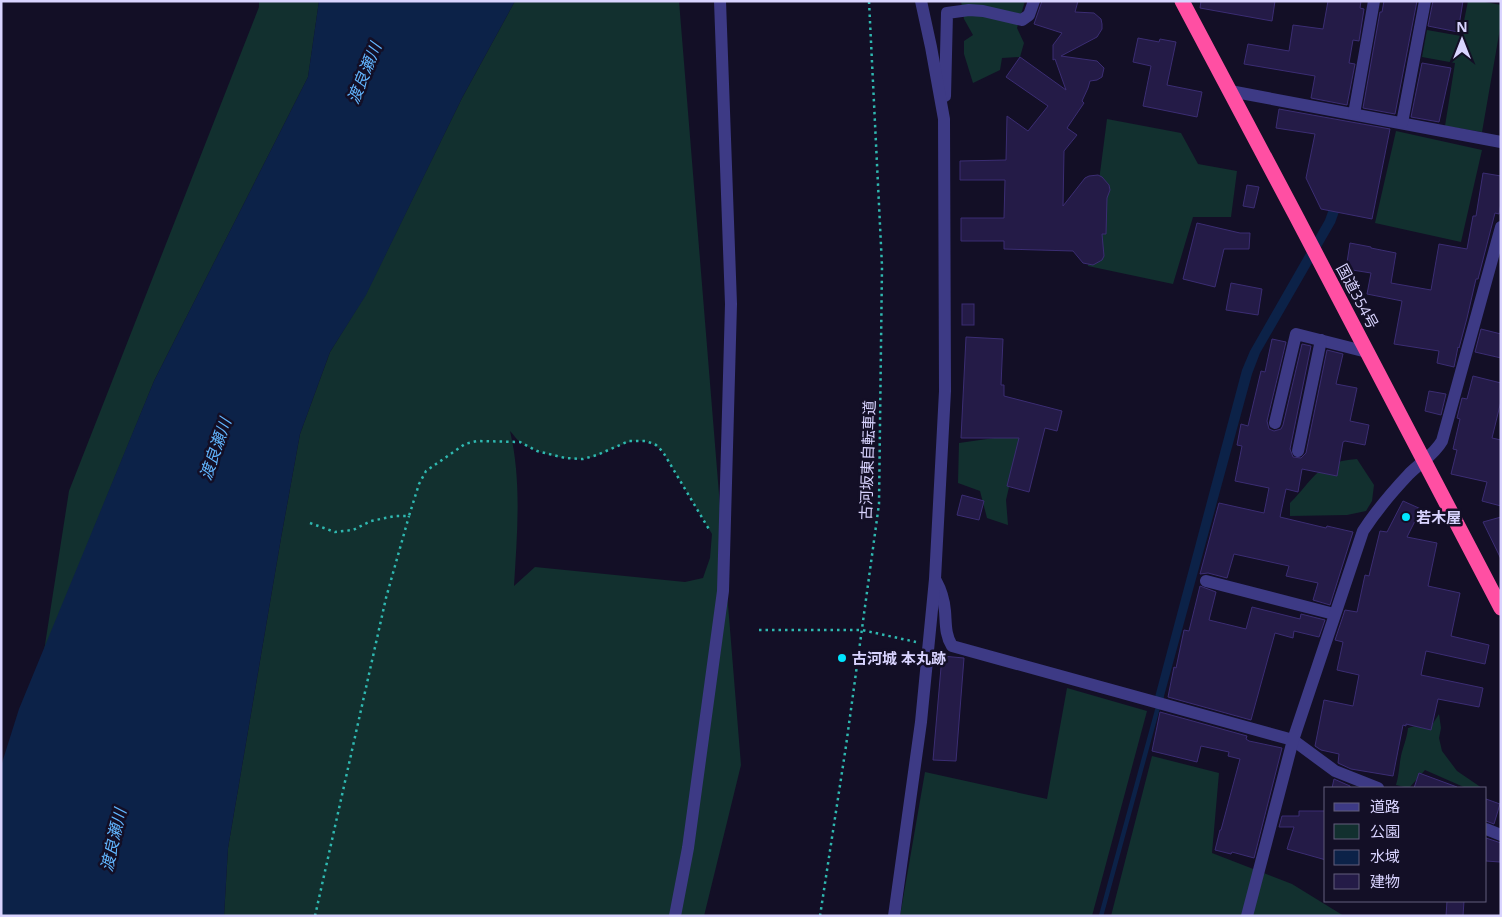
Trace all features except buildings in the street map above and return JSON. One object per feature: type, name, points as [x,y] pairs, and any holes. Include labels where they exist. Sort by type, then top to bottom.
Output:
[{"type":"highway","name":"国道354号","points":[[1182,1],[1501,608]]},
{"type":"street","points":[[675,916],[688,848],[723,591],[731,304],[720,1]]},
{"type":"street","points":[[921,1],[944,120]]},
{"type":"street","points":[[894,916],[921,722],[935,578],[945,391],[944,120],[947,13],[969,10],[983,11],[1022,20],[1029,15],[1034,1]]},
{"type":"street","points":[[1354,114],[1374,1]]},
{"type":"street","points":[[1402,123],[1425,1]]},
{"type":"street","points":[[1230,91],[1501,142]]},
{"type":"street","points":[[1247,916],[1293,740],[1363,531],[1380,507],[1410,473],[1438,449],[1442,441],[1496,266],[1501,227]]},
{"type":"street","points":[[1275,423],[1296,334],[1368,352]]},
{"type":"street","points":[[1298,451],[1321,340]]},
{"type":"street","points":[[935,578],[941,590],[945,610],[946,631],[952,646],[1293,740],[1335,771],[1375,787]]},
{"type":"street","points":[[1206,580],[1334,614]]},
{"type":"street","points":[[1487,829],[1501,835]]},
{"type":"path","name":"古河坂東自転車道","points":[[820,916],[879,504],[882,266],[869,1]]},
{"type":"path","points":[[315,916],[386,598],[419,484],[426,471],[465,444],[478,440],[520,442],[537,451],[582,460],[629,441],[646,440],[656,445],[663,452],[712,534],[724,543]]},
{"type":"path","points":[[310,523],[335,532],[353,530],[371,521],[409,516]]},
{"type":"path","points":[[759,630],[862,630],[922,643]]},
{"type":"green space","points":[[259,1],[319,1],[308,77],[154,381],[44,651],[69,491],[259,7]]},
{"type":"green space","points":[[515,1],[679,1],[741,765],[704,916],[224,916],[228,848],[300,434],[330,352],[366,294],[462,98]],"holes":[[[510,431],[526,446],[567,459],[593,457],[633,441],[652,444],[663,452],[712,534],[710,558],[703,578],[685,582],[535,567],[514,586],[517,489],[514,450]]]},
{"type":"green space","points":[[961,1],[1025,1],[1017,28],[1024,43],[1020,57],[1002,58],[1000,70],[973,83],[964,54],[964,41],[973,35],[964,19]]},
{"type":"green space","points":[[1468,1],[1501,5],[1501,23],[1482,132],[1445,126],[1455,63],[1422,57],[1427,30],[1461,36]]},
{"type":"green space","points":[[1107,119],[1181,133],[1198,164],[1237,171],[1231,217],[1193,217],[1173,284],[1088,266]]},
{"type":"green space","points":[[1396,131],[1482,150],[1461,242],[1375,223]]},
{"type":"green space","points":[[1015,435],[1020,440],[1006,500],[1008,525],[987,518],[980,491],[958,483],[959,443]]},
{"type":"green space","points":[[1357,459],[1374,485],[1372,501],[1366,511],[1347,515],[1290,516],[1290,503],[1318,473],[1333,464]]},
{"type":"green space","points":[[1067,688],[1147,711],[1092,916],[900,916],[925,772],[1047,799]]},
{"type":"green space","points":[[1439,714],[1441,728],[1439,738],[1442,751],[1457,771],[1481,787],[1464,787],[1425,770],[1410,787],[1396,785],[1408,728],[1422,724],[1432,725]]},
{"type":"green space","points":[[1152,756],[1219,773],[1212,853],[1292,884],[1344,916],[1111,916]]},
{"type":"water","name":"渡良瀬川","points":[[319,1],[515,1],[462,98],[366,295],[330,352],[300,434],[228,848],[224,916],[1,916],[1,766],[19,709],[154,381],[308,77]]},
{"type":"water","points":[[1335,192],[1345,195],[1335,223],[1260,353],[1252,374],[1164,696],[1163,708],[1155,697],[1242,370],[1250,351],[1325,220]]},
{"type":"waterway","points":[[1101,916],[1158,707]]},
{"type":"place","name":"若木屋","points":[[1406,517]]},
{"type":"place","name":"古河城 本丸跡","points":[[842,658]]}]
